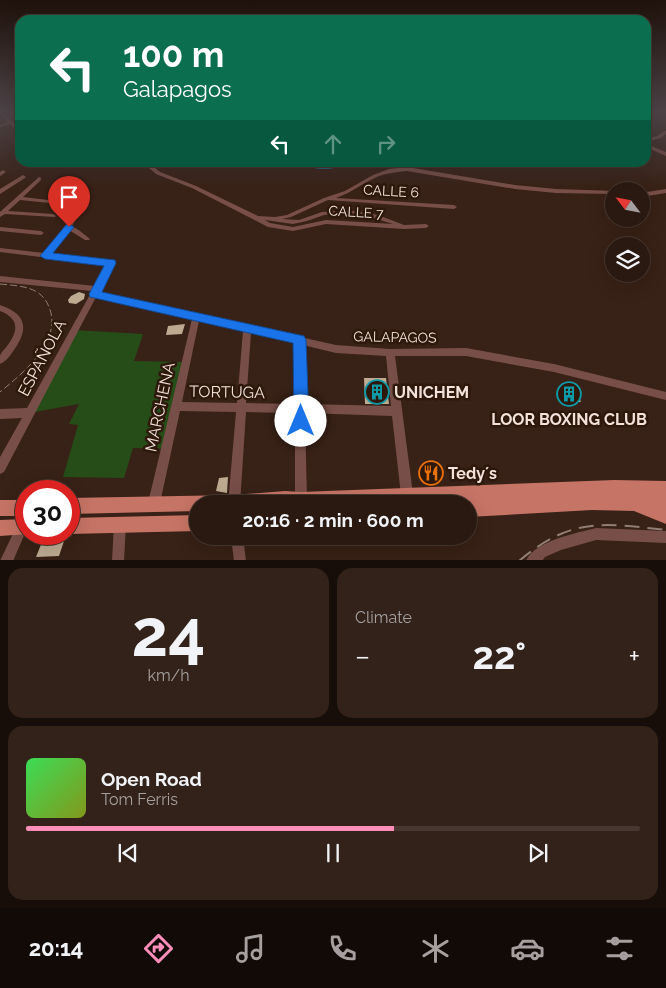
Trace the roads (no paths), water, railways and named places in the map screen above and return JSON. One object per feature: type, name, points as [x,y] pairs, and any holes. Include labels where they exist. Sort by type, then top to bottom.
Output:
[{"type":"main road","points":[[477,496],[614,488],[666,488]]},
{"type":"main road","points":[[477,508],[592,502],[666,504]]},
{"type":"main road","points":[[634,502],[666,516]]},
{"type":"main road","points":[[80,506],[189,504]]},
{"type":"main road","points":[[0,508],[15,508]]},
{"type":"main road","points":[[80,526],[189,523]]},
{"type":"main road","points":[[0,528],[15,527]]},
{"type":"street","points":[[651,147],[666,154]]},
{"type":"street","name":"CALLE 7","points":[[150,167],[158,173],[278,228],[293,229],[326,222],[404,228],[426,226]]},
{"type":"street","points":[[275,219],[300,212],[326,199],[347,192],[382,173],[408,169],[515,187],[556,191],[605,192]]},
{"type":"street","points":[[0,192],[23,177]]},
{"type":"street","points":[[2,213],[39,179]]},
{"type":"street","points":[[650,193],[666,190]]},
{"type":"street","points":[[18,198],[48,202]]},
{"type":"street","name":"CALLE 6","points":[[326,199],[454,208]]},
{"type":"street","points":[[257,218],[301,222],[329,212],[365,214],[380,217],[404,228]]},
{"type":"street","points":[[2,213],[53,216]]},
{"type":"street","points":[[0,250],[45,256],[75,216]]},
{"type":"street","points":[[68,227],[87,239]]},
{"type":"street","points":[[0,229],[41,232]]},
{"type":"street","name":"ESPAÑOLA","points":[[0,468],[111,263],[45,256]]},
{"type":"street","name":"GALAPAGOS","points":[[0,279],[95,291],[196,318],[336,349],[390,354],[466,352],[554,368],[666,396]]},
{"type":"street","points":[[0,308],[14,315],[20,327],[19,336],[13,346],[0,360]]},
{"type":"street","name":"MARCHENA","points":[[154,504],[196,318]]},
{"type":"street","points":[[235,495],[247,330]]},
{"type":"street","points":[[299,340],[302,410],[301,495]]},
{"type":"street","points":[[390,354],[408,495]]},
{"type":"street","name":"TORTUGA","points":[[176,406],[397,411]]},
{"type":"street","points":[[0,414],[29,413]]},
{"type":"street","points":[[118,560],[120,524]]},
{"type":"street","points":[[532,560],[541,553],[560,544],[596,534],[666,537]]},
{"type":"street","points":[[6,560],[15,544]]},
{"type":"street","points":[[238,545],[240,560]]},
{"type":"railway","points":[[0,284],[29,288],[41,295],[49,307],[52,320],[46,344],[29,366],[0,392]]},
{"type":"railway","points":[[520,560],[555,537],[571,530],[588,526],[605,525],[666,530]]},
{"type":"place","name":"UNICHEM","points":[[377,392]]},
{"type":"place","name":"LOOR BOXING CLUB","points":[[569,394]]},
{"type":"place","name":"Tedy´s","points":[[431,473]]}]
